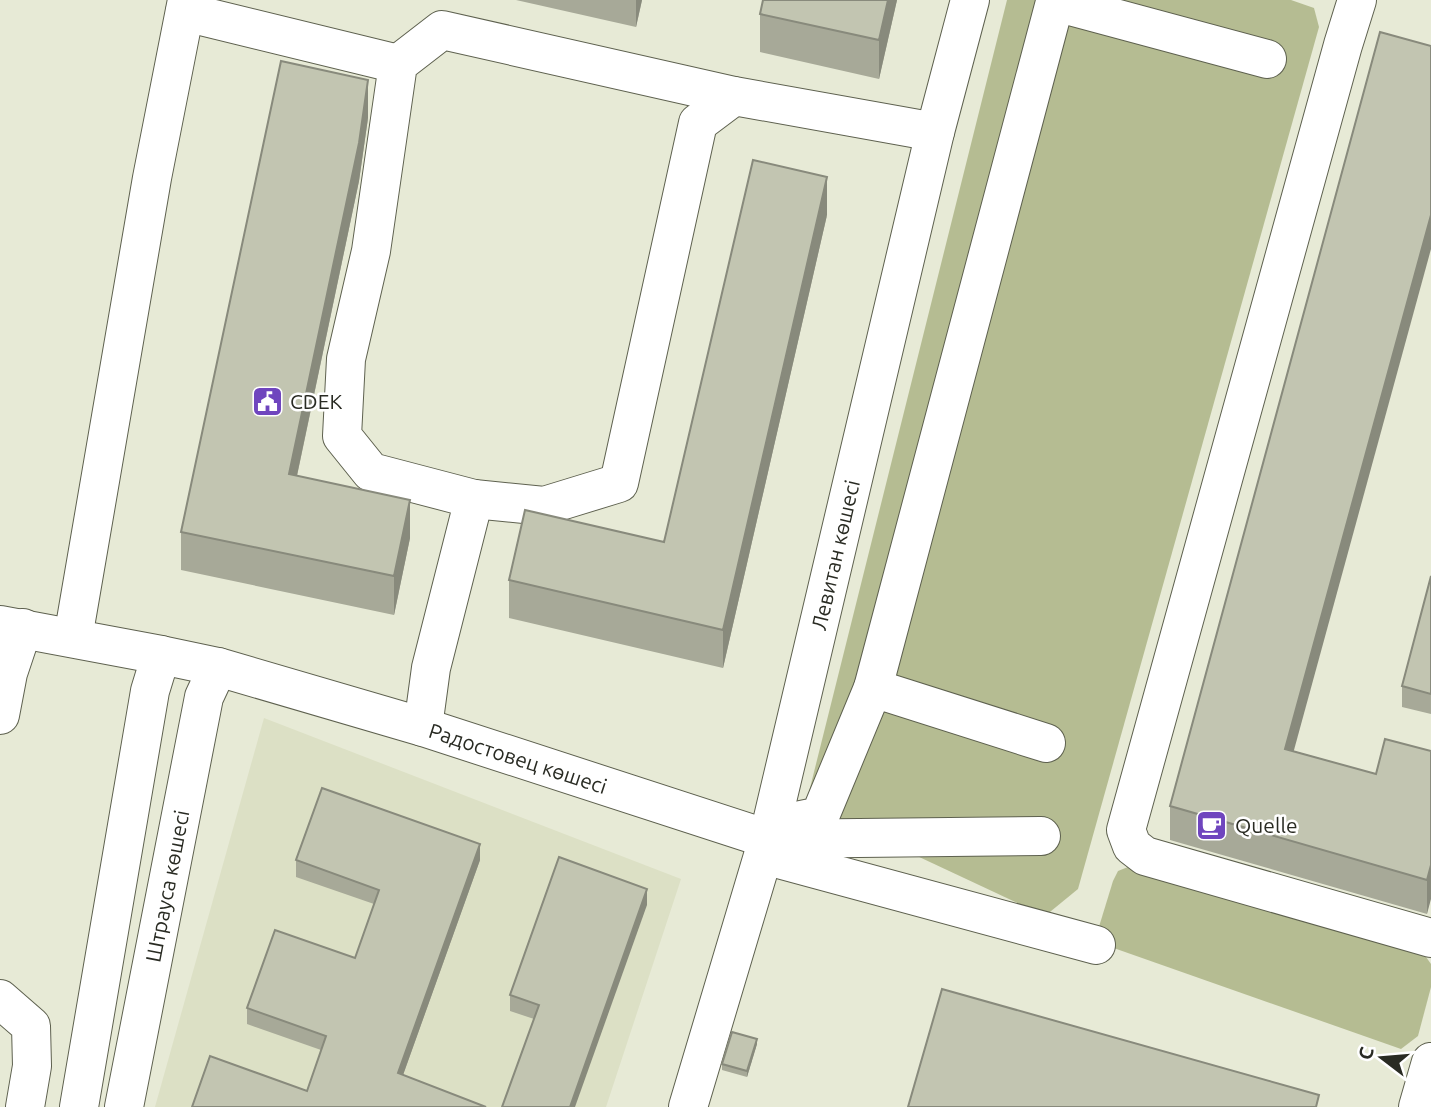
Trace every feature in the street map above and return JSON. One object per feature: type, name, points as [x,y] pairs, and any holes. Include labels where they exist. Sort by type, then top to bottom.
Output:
[{"type":"street","name":"Левитан көшесі","points":[[688,1107],[770,840],[935,132],[971,0]]},
{"type":"street","points":[[1357,0],[1126,830],[1132,846],[1144,856],[1431,937]]},
{"type":"street","points":[[770,840],[781,824],[820,816],[873,688],[1055,2],[1267,59]]},
{"type":"street","points":[[73,638],[149,191],[186,6],[398,64]]},
{"type":"street","points":[[734,96],[698,123],[619,483],[544,506],[474,499],[372,472],[342,436],[346,359],[371,251],[398,64],[443,30],[734,96],[935,132]]},
{"type":"street","points":[[423,727],[431,668],[474,499]]},
{"type":"street","points":[[0,715],[8,673],[11,627]]},
{"type":"street","name":"Радостовец көшесі","points":[[11,627],[218,667],[423,727],[1096,945]]},
{"type":"street","points":[[79,1107],[150,691],[161,655]]},
{"type":"street","name":"Штрауса көшесі","points":[[124,1107],[204,697],[218,667]]},
{"type":"street","points":[[873,688],[1046,743]]},
{"type":"street","name":"Радостовец көшесі","points":[[770,840],[1041,836]]},
{"type":"street","points":[[0,999],[31,1026],[32,1066],[25,1107]]},
{"type":"shaded area","points":[[1007,0],[1291,0],[1314,8],[1319,27],[1078,889],[1045,916],[806,804]]},
{"type":"shaded area","points":[[264,718],[681,879],[606,1107],[155,1107]]},
{"type":"shaded area","points":[[1128,867],[1426,957],[1431,964],[1431,987],[1418,1036],[1401,1049],[1108,946],[1098,930],[1113,881],[1118,871]]},
{"type":"building","points":[[763,0],[888,0],[879,40],[760,14]]},
{"type":"building","points":[[1380,32],[1431,46],[1431,215],[1285,749],[1376,774],[1385,739],[1431,751],[1431,865],[1427,880],[1170,806]]},
{"type":"building","points":[[281,61],[368,80],[359,143],[289,474],[410,500],[394,576],[181,532]]},
{"type":"building","points":[[753,160],[827,177],[723,630],[509,580],[525,510],[664,542]]},
{"type":"building","points":[[1431,576],[1431,694],[1402,686]]},
{"type":"building","points":[[322,788],[480,844],[398,1073],[486,1107],[192,1107],[210,1056],[307,1091],[326,1036],[247,1008],[275,930],[355,958],[379,890],[296,860]]},
{"type":"building","points":[[559,857],[647,889],[570,1107],[502,1107],[539,1005],[510,995]]},
{"type":"building","points":[[942,989],[1319,1095],[1316,1107],[908,1107]]},
{"type":"building","points":[[732,1032],[757,1039],[747,1071],[722,1064]]},
{"type":"place","name":"CDEK","points":[[267,401]]},
{"type":"place","name":"Quelle","points":[[1212,825]]}]
